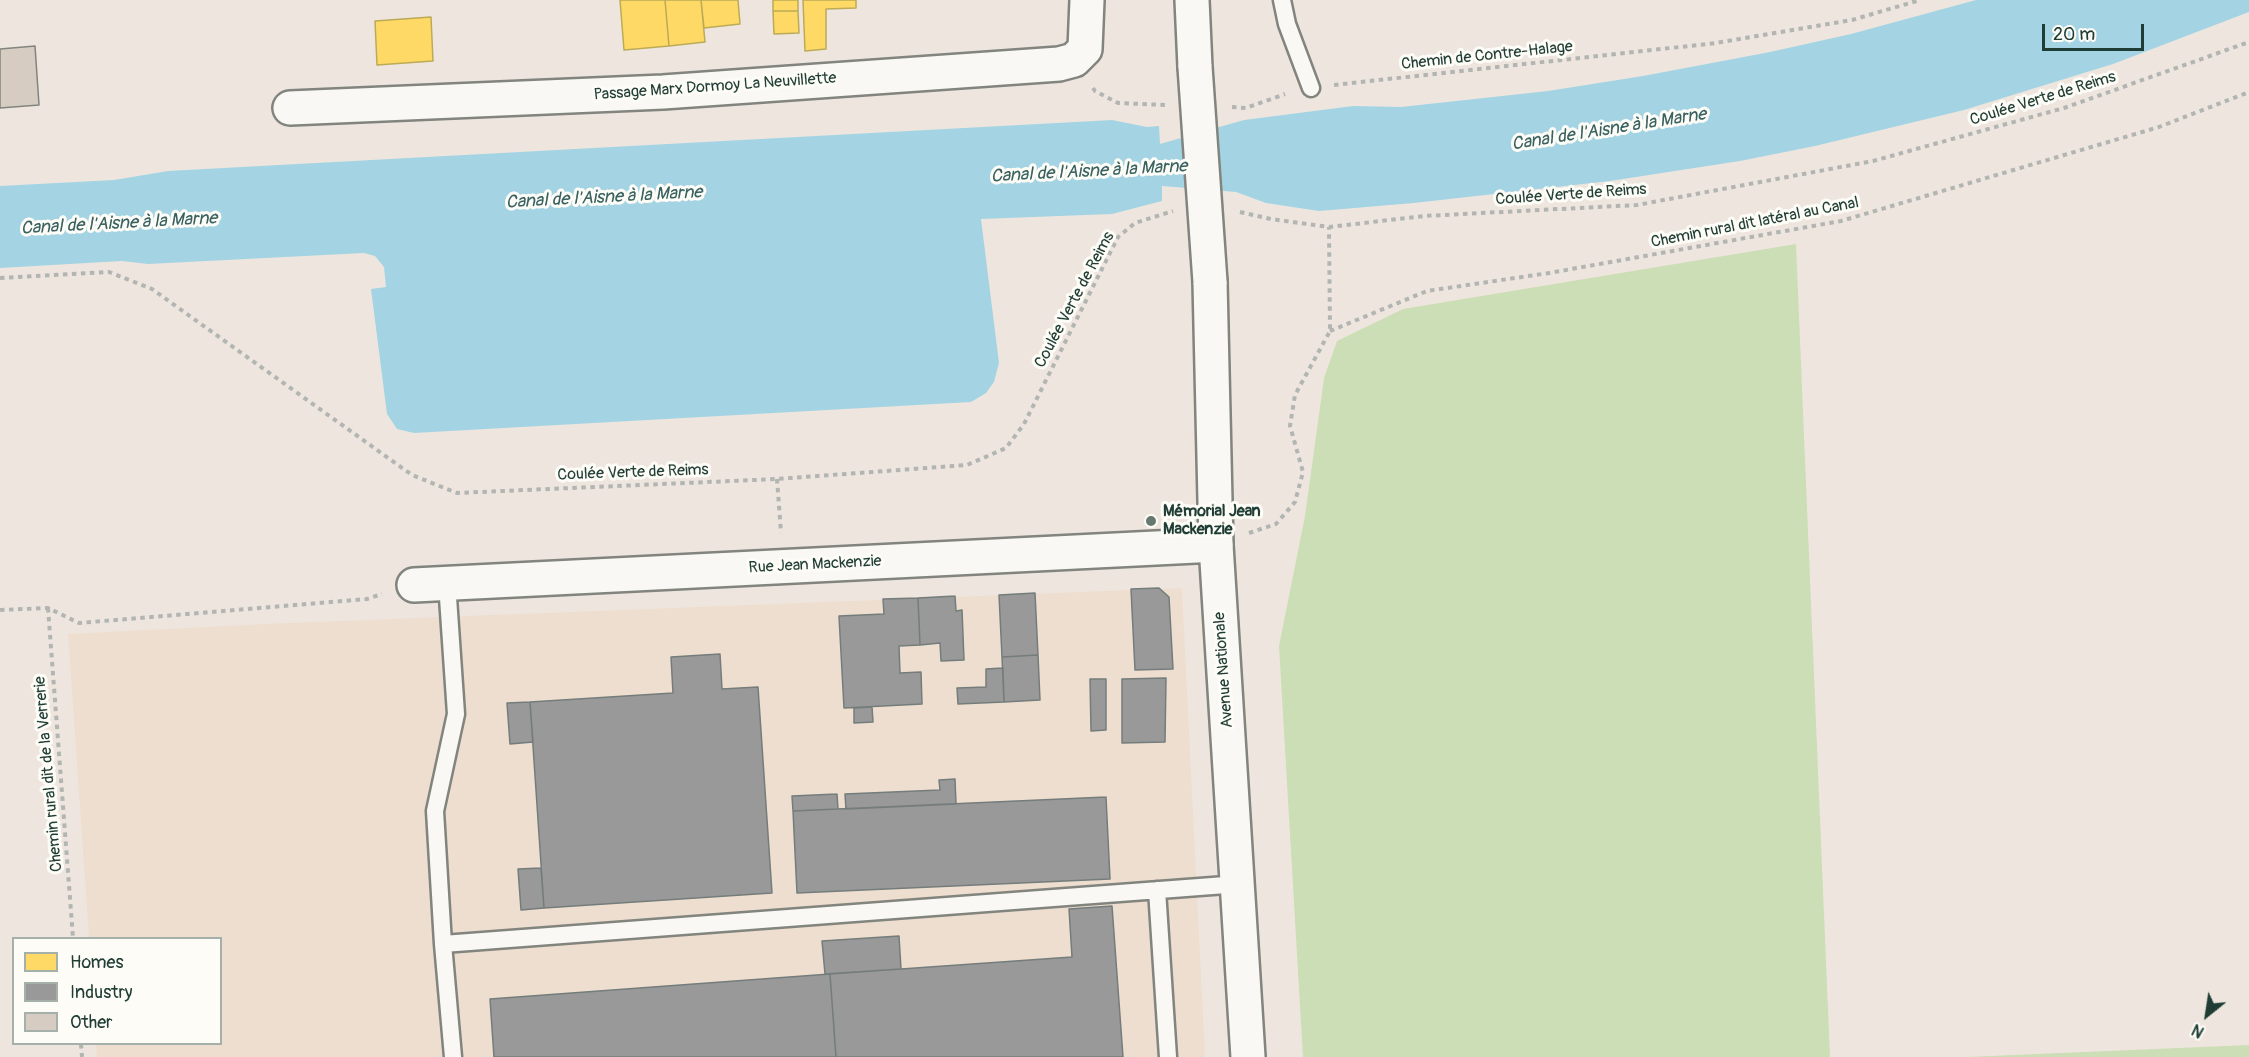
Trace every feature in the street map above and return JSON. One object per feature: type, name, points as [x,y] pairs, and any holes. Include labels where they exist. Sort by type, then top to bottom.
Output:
[{"type":"street","points":[[1074,60],[1085,49],[1087,0]]},
{"type":"street","name":"Avenue Nationale","points":[[1192,0],[1210,282],[1216,545],[1239,884],[1248,1057]]},
{"type":"street","name":"Passage Marx Dormoy La Neuvillette","points":[[290,108],[663,92],[1047,65],[1074,60]]},
{"type":"street","name":"Rue Jean Mackenzie","points":[[414,585],[1216,545]]},
{"type":"lane","points":[[1282,0],[1287,24],[1311,88]]},
{"type":"lane","points":[[447,583],[456,714],[435,812],[453,1057]]},
{"type":"lane","points":[[444,944],[1239,884]]},
{"type":"lane","points":[[1157,890],[1168,1057]]},
{"type":"path","name":"Chemin de Contre-Halage","points":[[1223,107],[1246,108],[1311,88],[1716,43],[1852,20],[1920,0]]},
{"type":"path","name":"Coulée Verte de Reims","points":[[1237,211],[1271,219],[1329,227],[1424,216],[1637,205],[1873,161],[2064,108],[2249,42]]},
{"type":"path","points":[[1074,60],[1095,91],[1118,103],[1176,105]]},
{"type":"path","name":"Chemin rural dit latéral au Canal","points":[[1330,331],[1427,291],[1549,273],[1841,221],[2159,127],[2249,92]]},
{"type":"path","name":"Coulée Verte de Reims","points":[[0,278],[109,272],[152,289],[412,476],[457,493],[777,479],[967,465],[1006,448],[1024,424],[1118,237],[1135,223],[1176,210]]},
{"type":"path","points":[[1216,545],[1276,524],[1295,502],[1303,472],[1290,426],[1295,395],[1330,331],[1329,227]]},
{"type":"path","points":[[777,479],[784,566]]},
{"type":"path","points":[[0,610],[48,608],[79,623],[367,599],[414,585]]},
{"type":"path","name":"Chemin rural dit de la Verrerie","points":[[48,608],[74,937]]},
{"type":"shaded area","points":[[1182,588],[1205,1057],[97,1057],[96,1045],[222,1045],[222,937],[89,937],[68,634],[264,624]]},
{"type":"green space","points":[[1796,244],[1830,1057],[1303,1057],[1279,646],[1305,516],[1324,378],[1337,341],[1403,309]]},
{"type":"green space","points":[[2249,1045],[2249,1057],[1967,1057]]},
{"type":"water","name":"Canal de l'Aisne à la Marne","points":[[1976,0],[2249,0],[2249,12],[2113,64],[1964,110],[1815,146],[1740,161],[1610,181],[1319,211],[1266,203],[1236,192],[1162,186],[1162,201],[1112,214],[981,219],[999,363],[994,382],[986,393],[971,402],[414,433],[397,429],[387,414],[371,289],[386,287],[384,267],[375,256],[364,253],[148,264],[122,261],[0,268],[0,186],[114,180],[168,171],[1112,120],[1147,127],[1159,126],[1160,144],[1244,120],[1353,106],[1401,107],[1548,91],[1643,76],[1851,34]]},
{"type":"building: Homes","points":[[620,0],[665,0],[669,46],[624,50]]},
{"type":"building: Homes","points":[[665,0],[701,0],[705,42],[669,46]]},
{"type":"building: Homes","points":[[701,0],[738,0],[740,24],[704,28]]},
{"type":"building: Homes","points":[[773,0],[798,0],[798,11],[773,11]]},
{"type":"building: Homes","points":[[803,0],[856,0],[856,8],[826,9],[826,49],[805,51]]},
{"type":"building: Homes","points":[[773,11],[798,11],[799,33],[774,34]]},
{"type":"building: Homes","points":[[431,17],[433,61],[377,65],[375,21]]},
{"type":"building: Industry","points":[[1159,588],[1169,597],[1173,669],[1135,670],[1131,589]]},
{"type":"building: Industry","points":[[1035,593],[1038,655],[1002,657],[999,595]]},
{"type":"building: Industry","points":[[955,596],[956,611],[962,610],[964,660],[941,661],[940,643],[920,645],[918,598]]},
{"type":"building: Industry","points":[[918,598],[920,645],[899,646],[900,673],[921,672],[922,704],[844,708],[839,616],[884,614],[883,599]]},
{"type":"building: Industry","points":[[720,654],[722,689],[758,687],[772,893],[544,908],[530,702],[673,693],[671,657]]},
{"type":"building: Industry","points":[[1038,655],[1040,700],[1004,702],[1002,657]]},
{"type":"building: Industry","points":[[1003,668],[1004,702],[958,704],[957,688],[986,687],[986,669]]},
{"type":"building: Industry","points":[[1166,678],[1165,742],[1122,743],[1122,679]]},
{"type":"building: Industry","points":[[1090,679],[1106,679],[1106,730],[1091,731]]},
{"type":"building: Industry","points":[[530,702],[533,742],[510,744],[507,703]]},
{"type":"building: Industry","points":[[872,707],[873,722],[854,723],[854,708]]},
{"type":"building: Industry","points":[[955,779],[956,804],[846,809],[845,794],[940,790],[939,780]]},
{"type":"building: Industry","points":[[837,794],[838,809],[793,811],[792,796]]},
{"type":"building: Industry","points":[[1106,797],[1110,879],[797,893],[793,811]]},
{"type":"building: Industry","points":[[541,868],[544,908],[521,910],[518,869]]},
{"type":"building: Industry","points":[[1112,906],[1123,1057],[836,1057],[830,974],[1072,957],[1069,909]]},
{"type":"building: Industry","points":[[899,936],[901,969],[825,974],[822,941]]},
{"type":"building: Industry","points":[[830,974],[836,1057],[494,1057],[490,999]]},
{"type":"building: Other","points":[[35,46],[39,105],[0,108],[0,49]]},
{"type":"place","name":"Mémorial Jean Mackenzie","points":[[1151,521]]}]
